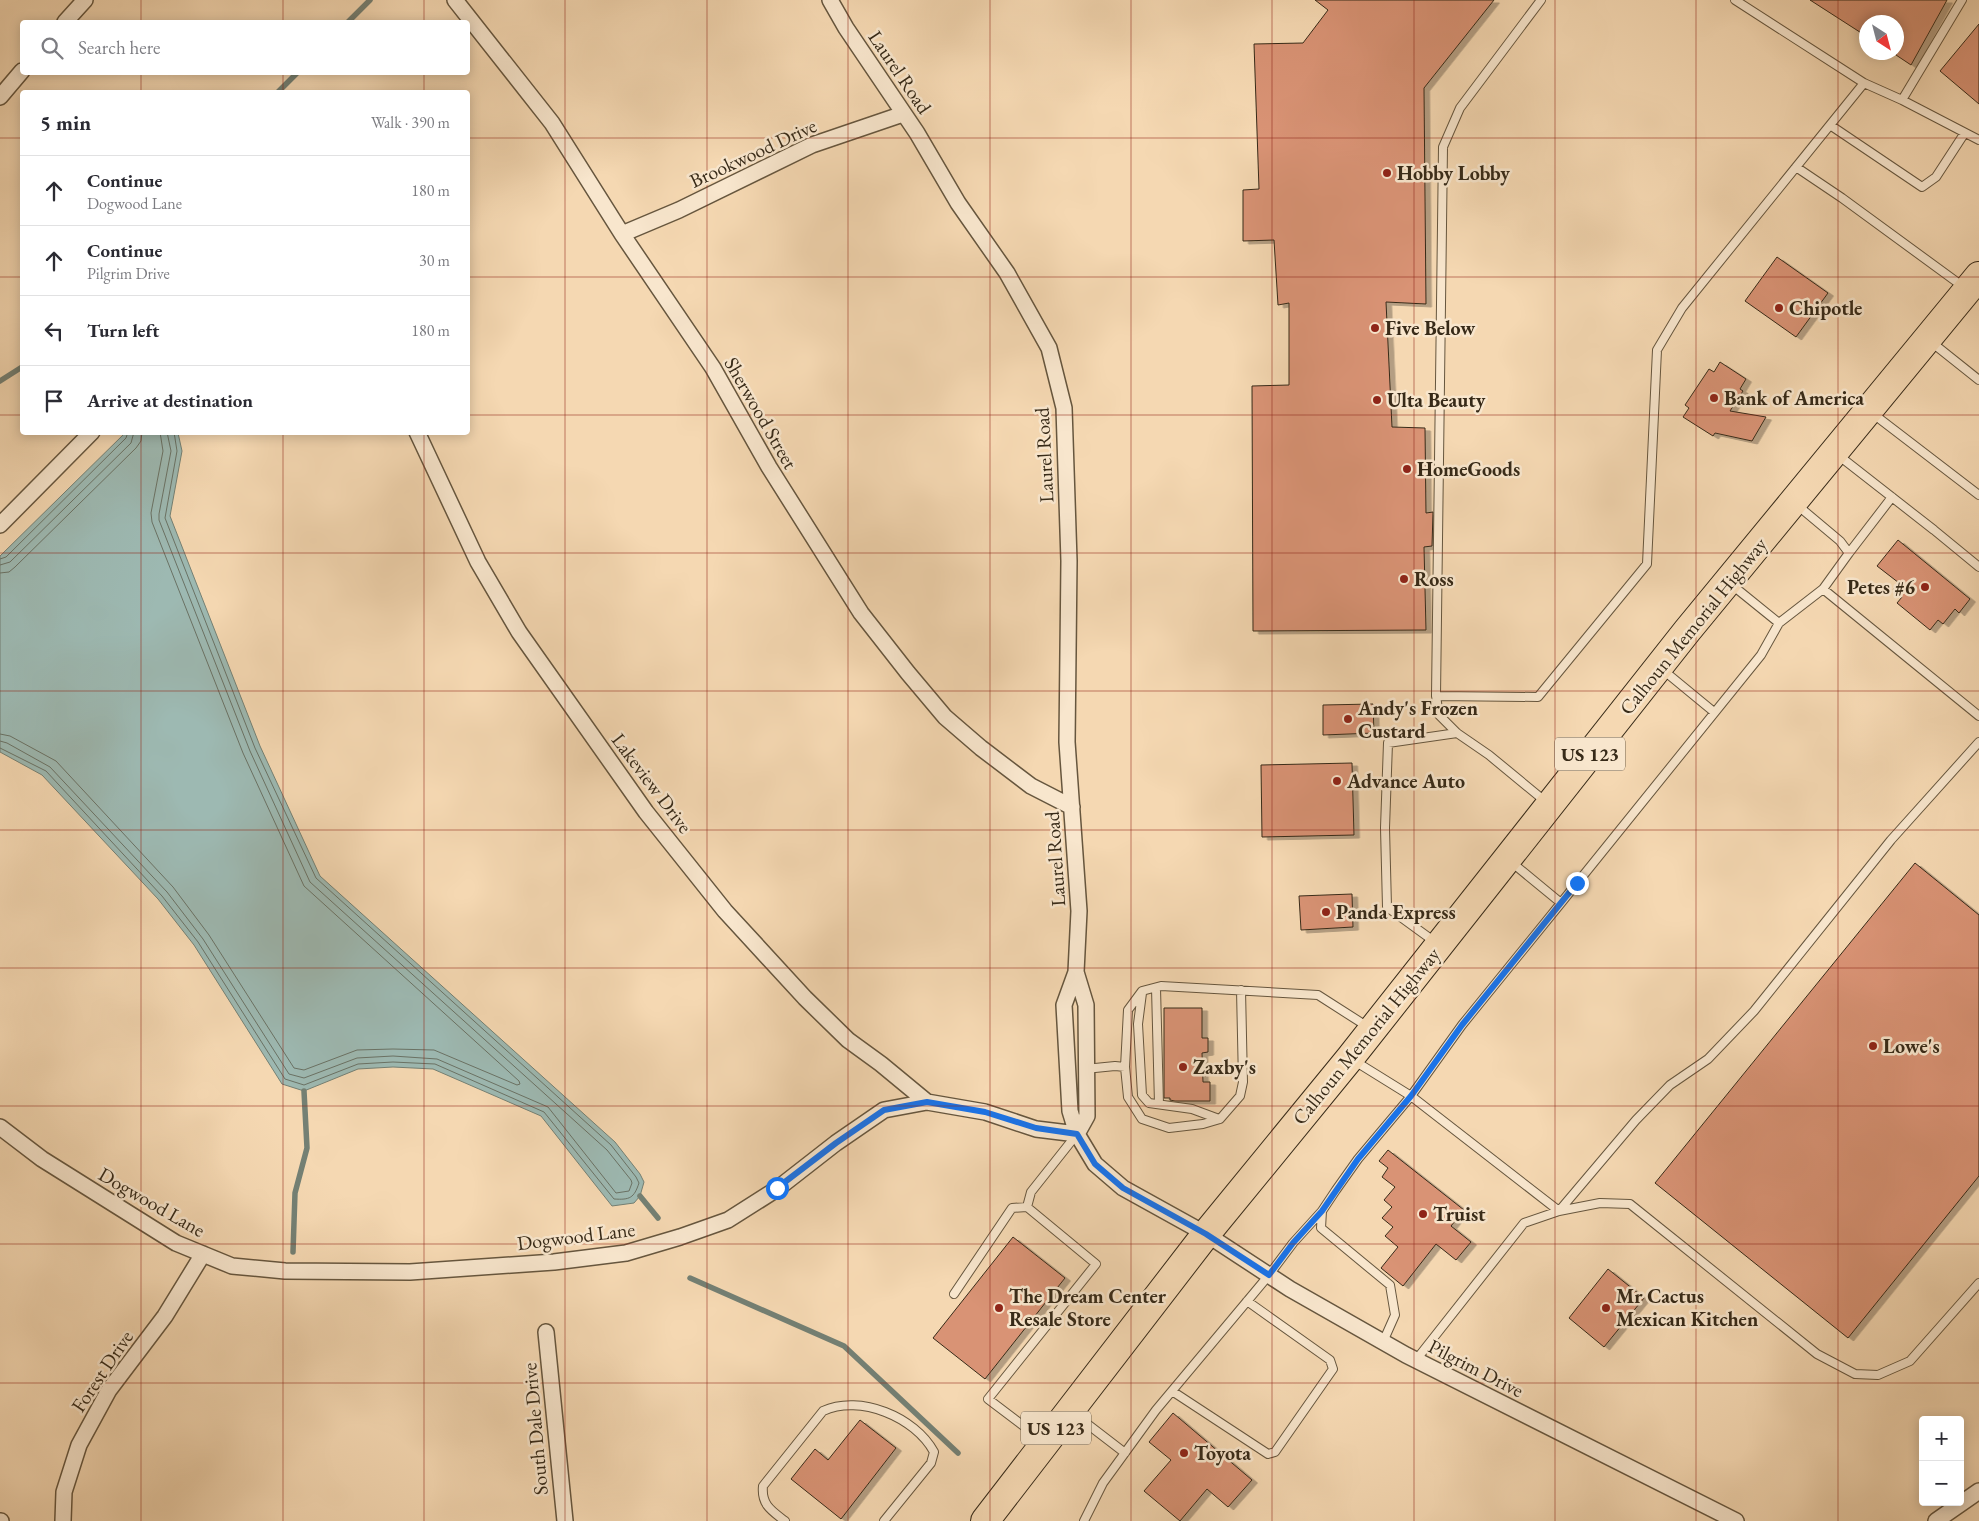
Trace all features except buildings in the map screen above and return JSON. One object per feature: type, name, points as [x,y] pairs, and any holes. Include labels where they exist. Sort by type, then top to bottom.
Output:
[{"type":"highway","name":"Calhoun Memorial Highway","points":[[992,1518],[1045,1442],[1206,1234],[1350,1058],[1659,667],[1928,339],[1975,288]]},
{"type":"street","points":[[67,20],[85,0]]},
{"type":"street","name":"Sherwood Street","points":[[455,0],[552,123],[622,234],[713,368],[769,467],[862,612],[908,673],[945,717],[981,748],[1030,786],[1072,807]]},
{"type":"street","name":"Laurel Road","points":[[830,0],[958,203],[1007,273],[1049,348],[1064,408],[1069,561],[1067,742],[1079,912],[1076,972],[1064,1005],[1070,1112],[1077,1134]]},
{"type":"street","points":[[0,97],[20,73]]},
{"type":"street","name":"Brookwood Drive","points":[[622,234],[679,210],[812,145],[903,114]]},
{"type":"street","points":[[0,525],[89,435]]},
{"type":"street","name":"Lakeview Drive","points":[[418,435],[478,562],[518,632],[646,812],[725,911],[805,998],[848,1040],[927,1102]]},
{"type":"street","name":"Laurel Road","points":[[1076,972],[1086,1005],[1085,1069],[1087,1116],[1077,1134]]},
{"type":"street","name":"Dogwood Lane","points":[[0,1127],[42,1159],[176,1243],[232,1266],[285,1271],[410,1272],[554,1262],[626,1253],[680,1237],[728,1220],[777,1188],[836,1143],[884,1110],[927,1102],[985,1112],[1036,1128],[1077,1134]]},
{"type":"street","points":[[1077,1134],[1095,1164],[1123,1188],[1206,1234]]},
{"type":"street","name":"Pilgrim Drive","points":[[1206,1234],[1269,1275],[1416,1360],[1736,1521]]},
{"type":"street","name":"Forest Drive","points":[[63,1521],[64,1492],[79,1445],[109,1390],[165,1316],[203,1254]]},
{"type":"street","name":"South Dale Drive","points":[[546,1332],[564,1521]]},
{"type":"street","points":[[1936,1521],[1979,1491]]},
{"type":"lane","points":[[1541,0],[1460,108],[1443,147],[1436,696],[1439,715],[1457,733],[1489,755],[1550,805]]},
{"type":"lane","points":[[1735,0],[1864,82],[1979,140]]},
{"type":"lane","points":[[1902,100],[1962,0]]},
{"type":"lane","points":[[1436,696],[1538,697],[1647,564],[1656,350],[1682,308],[1864,82]]},
{"type":"lane","points":[[1830,125],[1922,187],[1936,177],[1964,134]]},
{"type":"lane","points":[[1796,167],[1975,288]]},
{"type":"lane","points":[[1928,339],[1979,380]]},
{"type":"lane","points":[[1869,411],[1979,495]]},
{"type":"lane","points":[[1834,452],[1979,567]]},
{"type":"lane","points":[[1084,1521],[1103,1483],[1156,1410],[1247,1302],[1293,1243],[1322,1211],[1358,1159],[1411,1096],[1462,1025],[1761,655],[1779,623],[1823,589],[1892,498]]},
{"type":"lane","points":[[1793,503],[1840,540],[1849,553]]},
{"type":"lane","points":[[1728,582],[1779,623]]},
{"type":"lane","points":[[1823,589],[1979,716]]},
{"type":"lane","points":[[1659,667],[1714,712]]},
{"type":"lane","points":[[1439,945],[1386,907],[1385,828],[1388,743],[1457,733]]},
{"type":"lane","points":[[1559,1211],[1636,1120],[1670,1085],[1708,1059],[1754,1011],[1891,840],[1979,742]]},
{"type":"lane","points":[[1507,858],[1561,902]]},
{"type":"lane","points":[[1242,990],[1243,1082],[1240,1096],[1220,1119],[1203,1124],[1169,1128],[1142,1118],[1128,1097],[1125,1067],[1128,1010],[1142,991],[1161,986],[1229,989],[1318,995],[1372,1029]]},
{"type":"lane","points":[[1156,988],[1159,1104]]},
{"type":"lane","points":[[1142,991],[1138,1024],[1142,1095],[1149,1103],[1192,1109],[1220,1119]]},
{"type":"lane","points":[[1350,1058],[1411,1096],[1559,1211]]},
{"type":"lane","points":[[1085,1069],[1125,1067]]},
{"type":"lane","points":[[1027,1207],[1031,1192],[1077,1134]]},
{"type":"lane","points":[[1416,1360],[1524,1223],[1559,1211],[1600,1203],[1630,1204],[1817,1354],[1855,1374],[1878,1375],[1910,1361],[1979,1283]]},
{"type":"lane","points":[[954,1294],[1012,1208],[1027,1207],[1096,1264],[988,1399],[1045,1442]]},
{"type":"lane","points":[[1322,1211],[1321,1228],[1390,1285],[1395,1315],[1383,1342]]},
{"type":"lane","points":[[1172,1391],[1268,1454],[1275,1452],[1333,1369],[1330,1360],[1247,1302]]},
{"type":"lane","points":[[785,1521],[765,1503],[762,1495],[763,1486],[823,1411],[834,1406],[882,1409],[900,1418],[930,1443],[934,1452],[931,1463],[884,1521]]},
{"type":"lane","points":[[1069,1411],[1125,1453]]},
{"type":"water","points":[[123,435],[178,435],[182,451],[170,516],[260,746],[320,876],[615,1142],[644,1182],[640,1196],[634,1203],[612,1206],[541,1116],[433,1069],[393,1067],[358,1069],[304,1091],[282,1084],[194,945],[158,899],[42,775],[0,752],[0,556]]},
{"type":"waterway","points":[[350,20],[370,0]]},
{"type":"waterway","points":[[280,90],[295,75]]},
{"type":"waterway","points":[[0,381],[20,368]]},
{"type":"waterway","points":[[293,1252],[295,1193],[307,1148],[304,1091]]},
{"type":"waterway","points":[[640,1196],[658,1218]]},
{"type":"waterway","points":[[690,1278],[844,1346],[958,1453]]},
{"type":"place","name":"Hobby Lobby","points":[[1387,173]]},
{"type":"place","name":"Chipotle","points":[[1779,308]]},
{"type":"place","name":"Five Below","points":[[1375,328]]},
{"type":"place","name":"Bank of America","points":[[1714,398]]},
{"type":"place","name":"Ulta Beauty","points":[[1377,400]]},
{"type":"place","name":"HomeGoods","points":[[1407,469]]},
{"type":"place","name":"Ross","points":[[1404,579]]},
{"type":"place","name":"Petes #6","points":[[1925,587]]},
{"type":"place","name":"Andy's Frozen Custard","points":[[1348,719]]},
{"type":"place","name":"Advance Auto","points":[[1337,781]]},
{"type":"place","name":"Panda Express","points":[[1326,912]]},
{"type":"place","name":"Lowe's","points":[[1873,1046]]},
{"type":"place","name":"Zaxby's","points":[[1183,1067]]},
{"type":"place","name":"Truist","points":[[1423,1214]]},
{"type":"place","name":"The Dream Center Resale Store","points":[[999,1308]]},
{"type":"place","name":"Mr Cactus Mexican Kitchen","points":[[1606,1308]]},
{"type":"place","name":"Toyota","points":[[1184,1453]]},
{"type":"route","points":[[777,1188],[836,1143],[884,1110],[927,1102],[985,1112],[1036,1128],[1077,1134],[1095,1164],[1123,1188],[1206,1234],[1269,1275],[1293,1243],[1322,1211],[1358,1159],[1411,1096],[1462,1025],[1577,883]]}]
